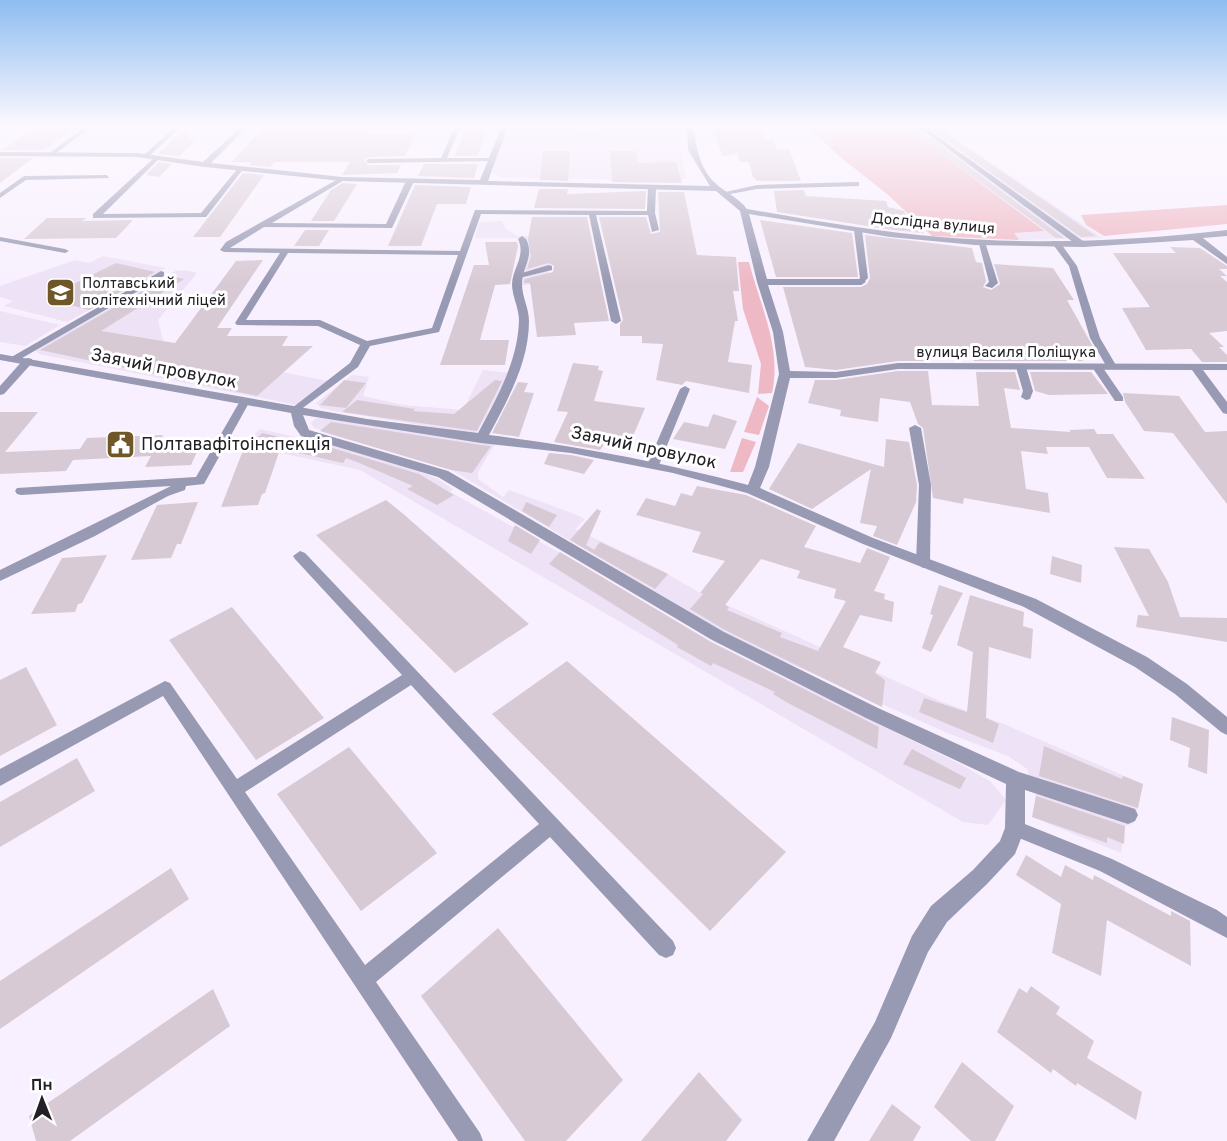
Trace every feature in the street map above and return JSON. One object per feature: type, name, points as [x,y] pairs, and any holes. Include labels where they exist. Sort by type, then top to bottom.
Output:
[{"type":"street","points":[[350,179],[722,191]]},
{"type":"street","points":[[483,184],[485,179]]},
{"type":"street","points":[[708,179],[738,202],[744,211],[762,282],[778,332],[785,374],[762,467],[752,490]]},
{"type":"street","name":"Дослідна вулиця","points":[[744,211],[858,230],[981,242],[1080,243],[1196,237],[1227,233]]},
{"type":"street","points":[[1196,237],[1225,258]]},
{"type":"street","points":[[482,438],[511,382],[522,348],[524,319],[516,285],[525,258],[525,244],[522,239]]},
{"type":"street","points":[[762,282],[861,282]]},
{"type":"street","name":"Заячий провулок","points":[[6,358],[367,423],[562,447],[653,465],[752,490],[923,563],[1030,603],[1108,643],[1181,689],[1227,727]]},
{"type":"street","name":"вулиця Василя Поліщука","points":[[785,374],[836,375],[890,366],[1227,368]]},
{"type":"street","points":[[1196,368],[1227,410]]},
{"type":"street","points":[[296,410],[300,426],[305,433],[443,474],[718,636],[872,713],[1015,779],[1128,815]]},
{"type":"street","points":[[820,1141],[883,1030],[920,944],[939,914],[980,877],[1008,847],[1015,828],[1015,779]]},
{"type":"lane","points":[[0,196],[22,179]]},
{"type":"lane","points":[[135,179],[96,216],[203,215],[231,179]]},
{"type":"lane","points":[[342,179],[229,244],[224,250],[462,254]]},
{"type":"lane","points":[[993,179],[1080,243]]},
{"type":"lane","points":[[262,225],[389,226],[410,181]]},
{"type":"lane","points":[[722,191],[757,187],[856,184]]},
{"type":"lane","points":[[652,188],[651,213],[655,230]]},
{"type":"lane","points":[[286,250],[240,323],[320,323],[366,344],[436,330],[478,212],[651,213]]},
{"type":"lane","points":[[592,213],[616,321]]},
{"type":"lane","points":[[858,230],[864,271],[864,281],[861,282]]},
{"type":"lane","points":[[0,239],[64,251]]},
{"type":"lane","points":[[981,242],[994,283],[989,286]]},
{"type":"lane","points":[[1056,243],[1073,266],[1095,338],[1112,367]]},
{"type":"lane","points":[[519,275],[549,268]]},
{"type":"lane","points":[[6,358],[162,274]]},
{"type":"lane","points":[[296,410],[354,364],[366,344]]},
{"type":"lane","points":[[0,392],[28,361]]},
{"type":"lane","points":[[1021,367],[1028,392],[1026,397]]},
{"type":"lane","points":[[1097,367],[1119,399]]},
{"type":"lane","points":[[653,465],[685,389]]},
{"type":"lane","points":[[0,576],[90,533],[164,493],[200,481],[244,401]]},
{"type":"lane","points":[[915,428],[925,485],[923,563]]},
{"type":"lane","points":[[21,491],[200,481]]},
{"type":"lane","points":[[300,556],[666,948]]},
{"type":"lane","points":[[235,789],[412,676]]},
{"type":"lane","points":[[0,778],[165,687],[472,1141]]},
{"type":"lane","points":[[363,980],[551,825]]},
{"type":"lane","points":[[1015,828],[1106,865],[1210,917],[1227,928]]},
{"type":"shaded area","points":[[601,179],[683,179],[679,181]]},
{"type":"shaded area","points":[[868,179],[975,179],[1044,231],[1014,233],[1019,240],[932,236]]},
{"type":"shaded area","points":[[974,179],[1015,179],[1103,238],[1019,240],[1013,232],[1043,231]]},
{"type":"shaded area","points":[[1227,205],[1227,224],[1104,236],[1086,225],[1081,215]]},
{"type":"shaded area","points":[[502,221],[506,229],[517,236],[540,236],[549,258],[548,284],[522,285],[524,238],[475,238],[479,222]]},
{"type":"shaded area","name":"Полтавський політехнічний ліцей","points":[[103,256],[166,268],[67,322],[4,306],[13,301],[0,297],[0,286],[75,260],[89,263]]},
{"type":"shaded area","points":[[738,262],[749,262],[768,327],[774,359],[772,393],[758,394],[761,364],[743,309]]},
{"type":"shaded area","points":[[185,270],[197,273],[158,320],[165,349],[328,381],[297,405],[39,354],[35,350],[175,271]]},
{"type":"shaded area","points":[[0,311],[60,325],[25,346],[0,342]]},
{"type":"shaded area","points":[[483,370],[511,373],[476,434],[335,411],[321,408],[316,403],[352,375],[369,377],[363,396],[403,405],[463,410]]},
{"type":"shaded area","points":[[757,397],[769,406],[759,435],[744,432]]},
{"type":"shaded area","points":[[321,417],[495,444],[478,472],[478,479],[503,497],[509,490],[577,515],[585,519],[575,529],[659,569],[700,593],[940,701],[1001,723],[1143,784],[1134,823],[1125,826],[1121,853],[1032,817],[1036,796],[1027,769],[1008,756],[950,734],[736,640],[442,464],[314,428],[311,423]]},
{"type":"shaded area","points":[[260,429],[371,454],[438,479],[453,489],[450,492],[582,565],[710,641],[964,766],[991,782],[1006,800],[988,825],[963,822],[360,470],[243,445]]},
{"type":"shaded area","points":[[742,438],[756,442],[743,472],[730,472]]},
{"type":"building","points":[[238,179],[261,179],[220,237],[193,237]]},
{"type":"building","points":[[540,179],[568,179],[568,181]]},
{"type":"building","points":[[612,179],[681,179],[682,183],[612,182]]},
{"type":"building","points":[[755,179],[801,181],[757,181]]},
{"type":"building","points":[[976,179],[986,179],[1064,238],[1056,238]]},
{"type":"building","points":[[1000,179],[1013,179],[1096,236],[1081,237]]},
{"type":"building","points":[[343,183],[357,184],[334,221],[311,221],[331,190]]},
{"type":"building","points":[[415,185],[471,187],[466,204],[437,204],[421,246],[388,246]]},
{"type":"building","points":[[539,189],[568,189],[567,194],[646,191],[645,209],[534,208]]},
{"type":"building","points":[[804,190],[806,196],[886,201],[888,207],[904,211],[915,227],[925,229],[923,233],[893,230],[777,212],[774,191]]},
{"type":"building","points":[[658,192],[684,192],[697,255],[736,257],[739,291],[733,291],[738,321],[735,321],[728,362],[752,365],[749,393],[686,381],[682,385],[656,380],[663,344],[642,343],[642,336],[620,336],[620,324],[623,320],[599,217],[646,217],[651,234],[660,232]]},
{"type":"building","points":[[532,217],[587,217],[609,321],[574,323],[576,335],[537,337],[530,283],[524,283],[525,279],[553,272],[554,266],[548,263],[527,269],[531,256],[528,239]]},
{"type":"building","points":[[47,218],[86,218],[82,221],[133,220],[116,238],[24,239]]},
{"type":"building","points":[[760,220],[852,233],[858,277],[776,277]]},
{"type":"building","points":[[305,230],[329,230],[319,246],[294,246]]},
{"type":"building","points":[[865,235],[972,248],[976,262],[982,263],[986,281],[983,287],[991,290],[1000,284],[994,264],[1053,268],[1074,300],[1067,300],[1097,354],[1078,354],[1083,361],[974,361],[973,356],[925,356],[927,361],[898,361],[836,370],[805,367],[783,287],[861,287],[867,284],[870,278]]},
{"type":"building","points":[[485,242],[517,242],[518,246],[510,284],[495,285],[480,340],[509,340],[505,365],[440,365],[474,265],[489,265]]},
{"type":"building","points":[[1170,247],[1200,248],[1227,266],[1227,269],[1219,269],[1227,276],[1220,276],[1227,282],[1227,331],[1209,333],[1224,347],[1219,347],[1227,355],[1227,362],[1202,362],[1191,349],[1146,350],[1122,308],[1150,307],[1113,253],[1176,253]]},
{"type":"building","points":[[263,260],[217,328],[232,328],[227,336],[288,336],[282,346],[313,346],[257,396],[40,350],[165,278],[166,275],[184,279],[101,331],[175,343],[236,261]]},
{"type":"building","points":[[116,263],[155,272],[89,310],[45,298]]},
{"type":"building","points":[[573,363],[599,366],[598,370],[603,371],[594,401],[645,408],[630,443],[608,439],[600,450],[554,442],[568,412],[557,411]]},
{"type":"building","points":[[898,371],[928,371],[932,405],[979,406],[976,372],[1015,372],[1020,390],[1004,388],[1011,428],[1071,432],[1069,430],[1094,429],[1097,434],[1113,434],[1145,479],[1107,478],[1089,447],[1046,447],[1048,454],[1021,451],[1026,489],[1048,493],[1050,513],[964,498],[963,504],[933,498],[923,428],[918,424],[910,402],[880,398],[878,422],[840,416],[841,410],[808,403],[815,380],[836,380]]},
{"type":"building","points":[[1030,372],[1091,372],[1108,394],[1049,395],[1035,391]]},
{"type":"building","points":[[344,380],[366,383],[346,408],[320,405]]},
{"type":"building","points":[[495,380],[502,381],[477,431],[342,412],[357,400],[415,409],[413,411],[454,414]]},
{"type":"building","points":[[518,382],[528,383],[524,392],[534,393],[519,437],[492,433]]},
{"type":"building","points":[[1123,393],[1179,396],[1205,432],[1227,431],[1227,504],[1173,433],[1144,431],[1125,402]]},
{"type":"building","points":[[0,412],[38,412],[5,452],[80,449],[87,438],[163,435],[157,445],[201,443],[191,465],[145,467],[151,456],[73,460],[66,471],[0,474]]},
{"type":"building","points":[[713,414],[737,421],[725,449],[673,439],[684,422],[708,427]]},
{"type":"building","points":[[331,422],[491,446],[472,473],[451,470],[320,431]]},
{"type":"building","points":[[262,433],[284,438],[265,493],[262,494],[258,505],[221,507],[242,453]]},
{"type":"building","points":[[886,439],[909,442],[917,485],[916,502],[897,545],[873,536],[877,526],[860,523],[871,469],[812,509],[769,489],[798,443],[884,467]]},
{"type":"building","points":[[309,441],[419,474],[454,495],[437,505],[407,489],[413,486],[357,462],[346,458],[343,463],[295,452]]},
{"type":"building","points":[[549,453],[594,460],[584,474],[544,464]]},
{"type":"building","points":[[697,486],[746,495],[816,526],[804,547],[860,563],[867,548],[890,557],[874,591],[885,594],[884,599],[894,602],[892,622],[860,615],[843,647],[881,662],[875,673],[885,680],[882,707],[725,630],[690,609],[725,561],[692,552],[701,532],[636,515],[646,498],[675,506],[681,493],[692,496]],"holes":[[[761,559],[800,571],[797,578],[836,589],[834,598],[846,601],[818,651],[780,637],[782,633],[727,610],[729,607],[725,605]]]},
{"type":"building","points":[[386,500],[529,624],[455,673],[316,535]]},
{"type":"building","points":[[198,502],[181,544],[177,544],[171,558],[131,560],[157,505]]},
{"type":"building","points":[[526,502],[557,515],[549,527],[522,511]]},
{"type":"building","points":[[597,509],[601,511],[586,545],[594,550],[600,542],[668,574],[655,589],[570,540]]},
{"type":"building","points":[[515,525],[540,540],[531,554],[508,541]]},
{"type":"building","points":[[1114,547],[1149,549],[1168,582],[1180,617],[1227,618],[1227,642],[1136,627],[1138,615],[1149,616]]},
{"type":"building","points":[[560,552],[711,642],[879,727],[877,749],[786,702],[773,694],[775,692],[713,663],[711,666],[677,647],[678,645],[549,564]]},
{"type":"building","points":[[107,555],[75,612],[31,614],[62,558]]},
{"type":"building","points":[[1052,556],[1082,565],[1081,583],[1050,574]]},
{"type":"building","points":[[939,585],[963,593],[931,652],[922,648],[933,615],[930,614]]},
{"type":"building","points":[[970,595],[1024,612],[1023,626],[1033,629],[1031,659],[989,647],[986,718],[999,724],[993,743],[919,712],[924,698],[967,712],[973,652],[957,645]]},
{"type":"building","points":[[232,607],[324,718],[256,760],[169,640]]},
{"type":"building","points":[[567,661],[786,852],[710,931],[492,714]]},
{"type":"building","points":[[26,667],[57,725],[0,756],[0,680]]},
{"type":"building","points":[[1172,717],[1209,730],[1207,774],[1188,767],[1190,748],[1170,740]]},
{"type":"building","points":[[1044,746],[1122,779],[1123,776],[1143,784],[1138,808],[1039,776]]},
{"type":"building","points":[[349,747],[437,853],[361,911],[277,794]]},
{"type":"building","points":[[912,749],[966,778],[960,789],[903,764]]},
{"type":"building","points":[[77,758],[95,791],[0,847],[0,802]]},
{"type":"building","points":[[1036,796],[1125,826],[1124,844],[1107,837],[1107,843],[1032,817]]},
{"type":"building","points":[[1026,855],[1061,877],[1065,865],[1093,880],[1094,875],[1171,916],[1171,911],[1190,921],[1191,966],[1107,920],[1101,976],[1052,953],[1061,904],[1016,875]]},
{"type":"building","points":[[171,868],[189,899],[0,1029],[0,981]]},
{"type":"building","points":[[498,928],[623,1080],[566,1141],[525,1141],[421,996]]},
{"type":"building","points":[[1031,986],[1060,1007],[1056,1014],[1094,1041],[1087,1058],[1142,1092],[1136,1120],[1077,1083],[1076,1086],[1053,1069],[1051,1073],[997,1032],[1019,988],[1027,993]]},
{"type":"building","points":[[213,989],[230,1026],[70,1141],[36,1141],[29,1116]]},
{"type":"building","points":[[962,1062],[1014,1106],[995,1141],[971,1141],[934,1107]]},
{"type":"building","points":[[699,1072],[742,1120],[726,1141],[641,1141]]},
{"type":"building","points":[[892,1104],[921,1127],[913,1141],[869,1141]]},
{"type":"place","name":"Полтавський політехнічний ліцей","points":[[61,292]]},
{"type":"place","name":"Полтавафітоінспекція","points":[[120,444]]}]
